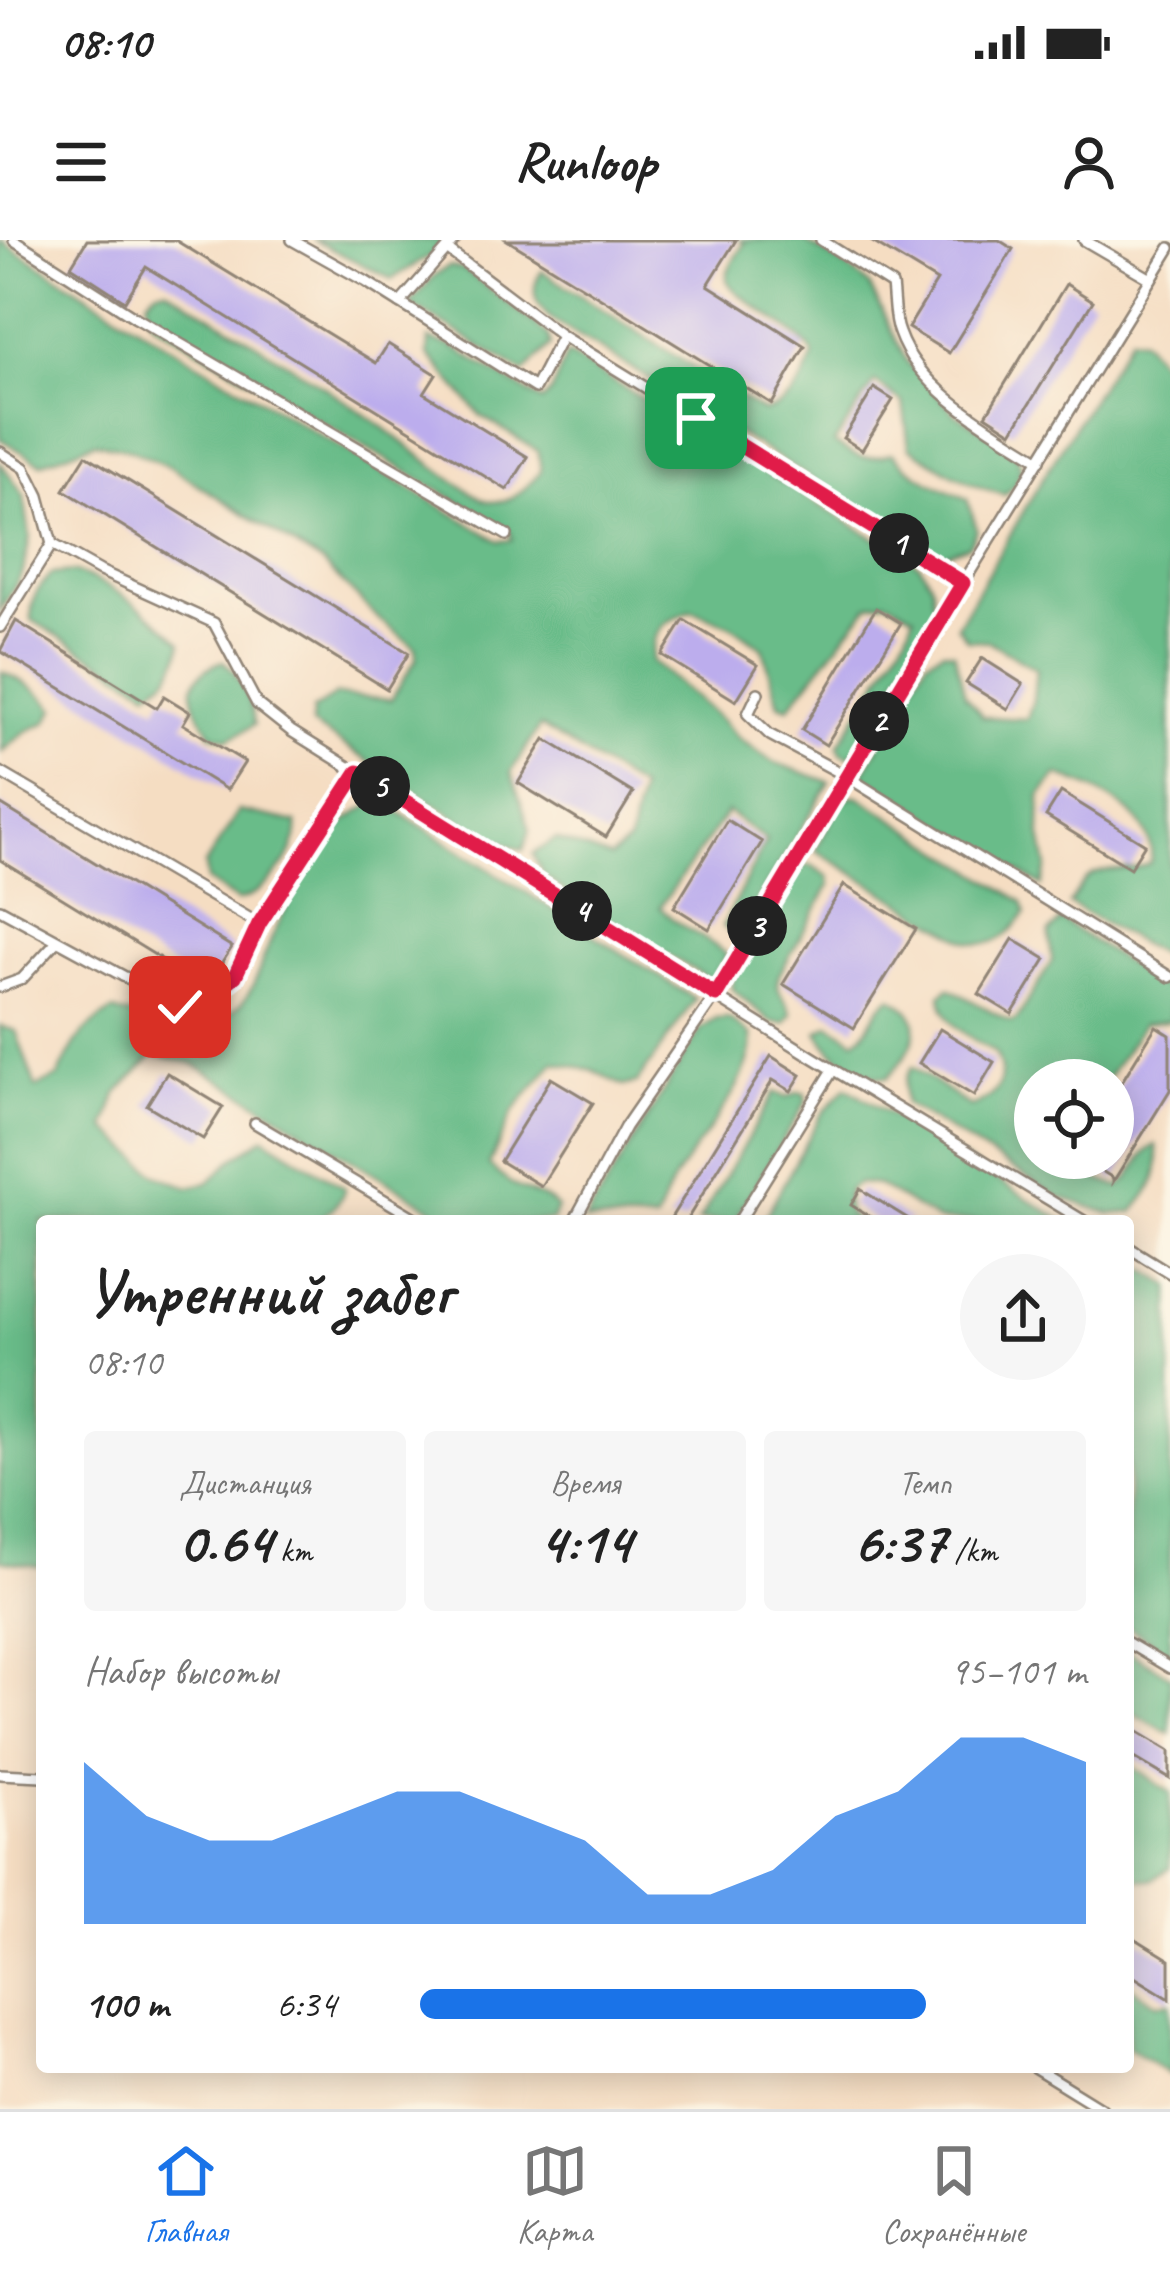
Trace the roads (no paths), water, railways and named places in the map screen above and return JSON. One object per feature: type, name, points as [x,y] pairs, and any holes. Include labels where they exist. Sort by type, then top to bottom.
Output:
[{"type":"lane","points":[[14,240],[136,318],[508,535]]},
{"type":"lane","points":[[292,240],[535,388],[562,336]]},
{"type":"lane","points":[[820,240],[892,285],[898,332],[920,369],[964,412],[1040,460]]},
{"type":"lane","points":[[1084,240],[1151,279]]},
{"type":"lane","points":[[400,304],[452,245],[562,336],[963,583]]},
{"type":"lane","points":[[577,1215],[625,1126],[716,995],[1170,248]]},
{"type":"lane","points":[[0,452],[25,468],[39,496],[52,544],[214,623],[257,704],[291,731],[832,1070],[1074,1215]]},
{"type":"lane","points":[[0,627],[52,544]]},
{"type":"lane","points":[[758,693],[748,714],[770,736],[846,776],[1170,977]]},
{"type":"lane","points":[[0,772],[259,924]]},
{"type":"lane","points":[[0,909],[180,1007],[201,1004],[235,976],[259,924],[358,772]]},
{"type":"lane","points":[[0,987],[22,979],[57,940]]},
{"type":"lane","points":[[743,1215],[832,1070]]},
{"type":"lane","points":[[255,1124],[410,1215]]},
{"type":"lane","points":[[1134,1251],[1170,1273]]},
{"type":"lane","points":[[1134,1647],[1170,1668]]},
{"type":"lane","points":[[0,1774],[36,1776]]},
{"type":"lane","points":[[1044,2073],[1102,2109]]}]
